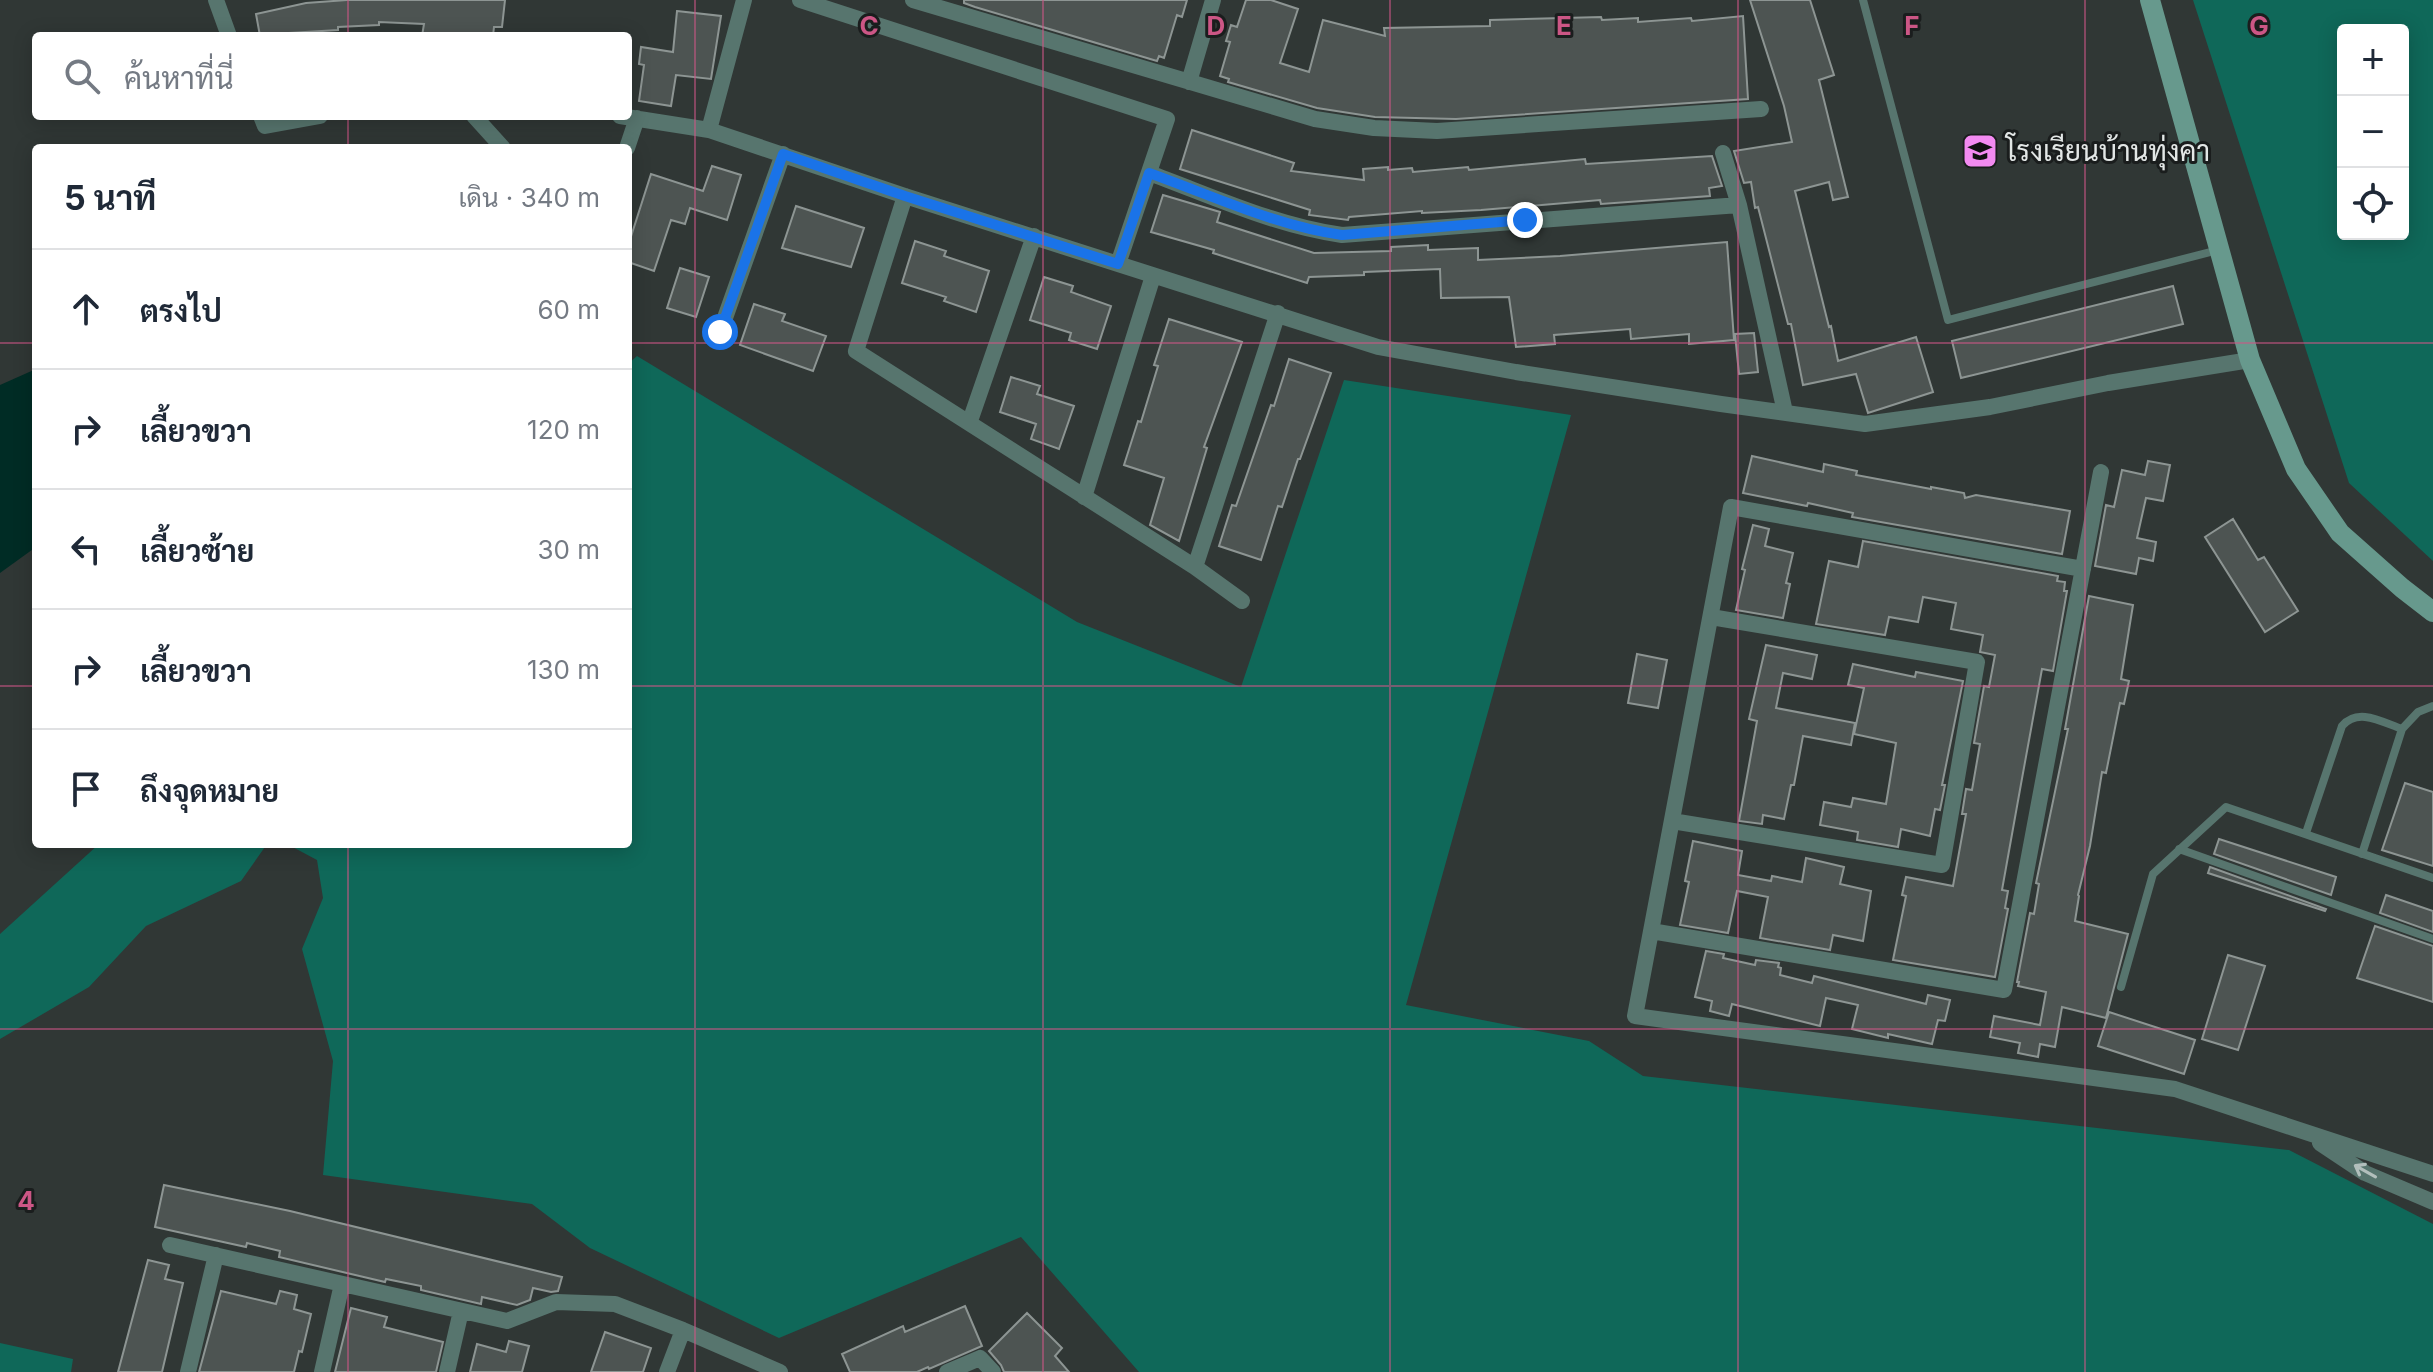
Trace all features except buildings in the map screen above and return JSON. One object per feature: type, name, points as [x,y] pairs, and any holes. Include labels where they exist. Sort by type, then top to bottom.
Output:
[{"type":"street","points":[[216,0],[228,32]]},
{"type":"street","points":[[709,130],[744,0]]},
{"type":"street","points":[[800,0],[1167,119],[1118,264]]},
{"type":"street","points":[[913,0],[1315,119],[1374,128],[1437,131],[1761,109]]},
{"type":"street","points":[[1189,82],[1213,0]]},
{"type":"street","points":[[2150,0],[2250,360],[2296,469],[2340,533],[2433,612]]},
{"type":"street","points":[[632,118],[709,130],[1378,347],[1721,404],[1865,424],[1990,407],[2108,383],[2250,360]]},
{"type":"street","points":[[263,120],[265,126],[298,120]]},
{"type":"street","points":[[478,120],[499,144]]},
{"type":"street","points":[[627,144],[628,120]]},
{"type":"street","points":[[1723,153],[1739,205],[1785,412]]},
{"type":"street","points":[[720,332],[783,154]]},
{"type":"street","points":[[1149,173],[1280,221],[1342,235],[1739,205]]},
{"type":"street","points":[[905,196],[856,351],[970,421],[1195,567],[1242,601]]},
{"type":"street","points":[[970,421],[1034,236]]},
{"type":"street","points":[[1084,497],[1153,276]]},
{"type":"street","points":[[1195,567],[1278,313]]},
{"type":"street","points":[[1651,931],[2004,990],[2101,472]]},
{"type":"street","points":[[2083,569],[1731,507],[1635,1016],[2175,1089],[2433,1174]]},
{"type":"street","points":[[1672,821],[1942,865],[1977,662],[1711,617]]},
{"type":"street","points":[[2302,1131],[2365,1173],[2433,1202]]},
{"type":"street","points":[[170,1245],[507,1321],[556,1302],[615,1304],[780,1372]]},
{"type":"street","points":[[188,1372],[216,1255]]},
{"type":"street","points":[[322,1372],[342,1284]]},
{"type":"street","points":[[447,1372],[461,1311]]},
{"type":"street","points":[[667,1372],[683,1330]]},
{"type":"street","points":[[947,1372],[980,1358],[993,1372]]},
{"type":"lane","points":[[1863,0],[1948,320],[2219,250]]},
{"type":"lane","points":[[2362,854],[2402,729],[2418,712],[2433,706]]},
{"type":"lane","points":[[2306,833],[2342,726],[2347,720],[2363,716],[2402,729]]},
{"type":"lane","points":[[2121,987],[2153,874],[2226,807],[2433,878]]},
{"type":"lane","points":[[2179,849],[2433,939]]},
{"type":"green space","points":[[2193,0],[2433,0],[2433,561],[2349,483]]},
{"type":"green space","points":[[637,356],[1077,622],[1241,687],[1344,380],[1571,415],[1406,1005],[1589,1041],[1643,1076],[2289,1150],[2433,1224],[2433,1372],[1139,1372],[1021,1237],[779,1338],[590,1248],[532,1204],[323,1175],[333,1061],[302,949],[323,898],[317,860],[294,848],[632,848],[632,360]]},
{"type":"green space","points":[[95,848],[264,848],[241,881],[146,926],[89,987],[0,1039],[0,934]]},
{"type":"green space","points":[[0,1343],[73,1359],[71,1372],[0,1372]]},
{"type":"shaded area","points":[[32,371],[32,550],[0,573],[0,385]]},
{"type":"place","name":"โรงเรียนบ้านทุ่งคา","points":[[1980,151]]},
{"type":"route","points":[[720,332],[783,154],[1118,264],[1149,173],[1280,221],[1342,235],[1525,220]]}]
